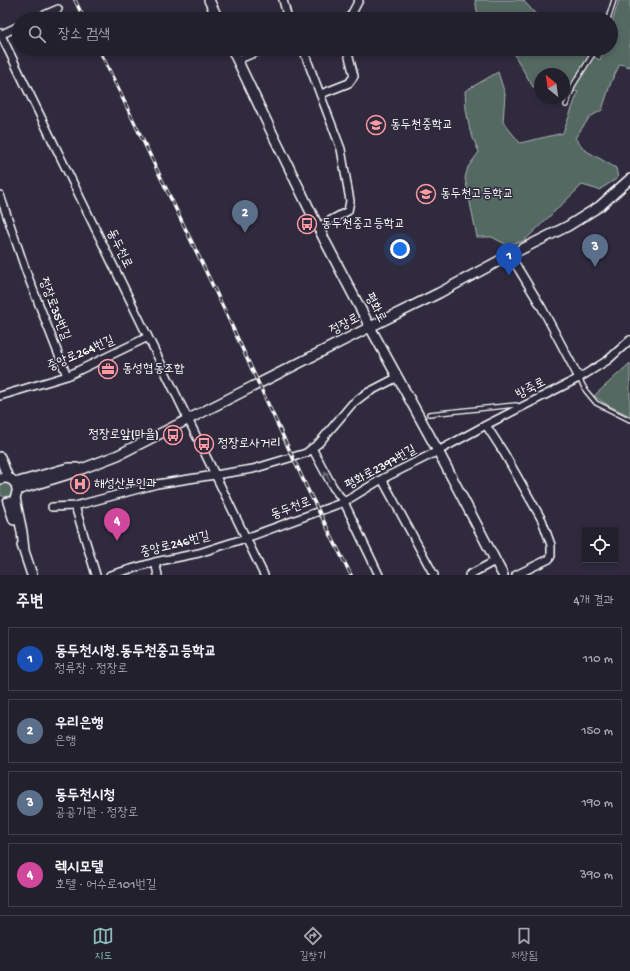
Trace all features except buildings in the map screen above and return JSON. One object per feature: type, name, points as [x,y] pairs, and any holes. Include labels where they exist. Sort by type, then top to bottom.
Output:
[{"type":"street","points":[[209,0],[215,12]]},
{"type":"street","points":[[282,0],[286,12]]},
{"type":"street","points":[[353,12],[359,0]]},
{"type":"street","points":[[51,12],[58,9]]},
{"type":"street","name":"동두천로","points":[[12,29],[0,34],[264,575]]},
{"type":"street","name":"평화로","points":[[235,56],[318,227],[503,575]]},
{"type":"street","points":[[237,60],[247,56]]},
{"type":"street","points":[[306,56],[341,149],[350,201],[348,211],[318,227]]},
{"type":"street","points":[[321,94],[348,83],[354,76],[349,56]]},
{"type":"street","name":"정장로","points":[[9,490],[68,468],[84,468],[118,455],[188,420],[568,226],[600,206],[630,179]]},
{"type":"street","name":"정장로35번길","points":[[0,195],[27,274],[67,376]]},
{"type":"street","points":[[510,255],[542,308],[579,378]]},
{"type":"street","name":"중앙로264번길","points":[[0,396],[67,376],[148,337]]},
{"type":"street","name":"방죽로","points":[[438,451],[579,378],[608,360],[630,340]]},
{"type":"street","points":[[52,506],[75,506],[157,484],[253,469],[306,453],[319,443],[352,404],[364,394],[398,377]]},
{"type":"street","points":[[486,425],[504,453],[538,514],[551,545],[551,556],[549,559],[516,575]]},
{"type":"street","points":[[312,448],[333,487],[344,502]]},
{"type":"street","name":"평화로2397번길","points":[[379,575],[344,502],[382,479],[438,451]]},
{"type":"street","points":[[0,457],[9,490],[18,535],[32,575]]},
{"type":"street","points":[[382,479],[434,575]]},
{"type":"street","name":"동두천로","points":[[246,538],[344,502]]},
{"type":"street","points":[[75,506],[96,575]]},
{"type":"street","name":"중앙로246번길","points":[[110,575],[155,562],[199,553],[246,538]]},
{"type":"street","points":[[155,562],[158,575]]},
{"type":"street","points":[[470,575],[495,562]]},
{"type":"lane","points":[[610,12],[614,0]]},
{"type":"lane","points":[[566,105],[574,84],[592,56]]},
{"type":"lane","points":[[579,378],[586,392],[596,403],[630,420]]},
{"type":"lane","points":[[430,414],[516,405],[521,408]]},
{"type":"green space","points":[[475,0],[523,0],[534,12],[477,12]]},
{"type":"green space","points":[[619,0],[630,0],[630,67],[620,64],[611,82],[602,110],[590,117],[575,138],[585,150],[616,168],[618,178],[599,190],[582,185],[524,241],[507,245],[492,237],[477,237],[465,178],[468,167],[479,152],[470,131],[466,109],[465,91],[498,72],[505,94],[503,122],[520,143],[563,133],[578,92],[570,91],[570,68],[534,68],[533,87],[515,56],[591,56],[600,60],[601,56],[618,56],[618,12],[615,12]]},
{"type":"green space","points":[[630,363],[630,416],[609,406],[594,396]]},
{"type":"green space","points":[[3,483],[9,484],[12,490],[9,496],[6,497],[0,495],[0,485]]},
{"type":"railway","points":[[75,0],[81,12]]},
{"type":"railway","points":[[102,56],[224,309],[307,488],[351,575]]},
{"type":"place","name":"동두천중학교","points":[[376,125]]},
{"type":"place","name":"동두천고등학교","points":[[426,194]]},
{"type":"place","name":"동두천중고등학교","points":[[307,224]]},
{"type":"place","name":"우리은행","points":[[245,233]]},
{"type":"place","name":"동두천시청","points":[[595,267]]},
{"type":"place","name":"동두천시청.동두천중고등학교","points":[[509,276]]},
{"type":"place","name":"동성협동조합","points":[[108,369]]},
{"type":"place","name":"정장로앞(마을)","points":[[173,435]]},
{"type":"place","name":"정장로사거리","points":[[204,444]]},
{"type":"place","name":"해성산부인과","points":[[80,484]]},
{"type":"place","name":"렉시모텔","points":[[117,541]]}]
